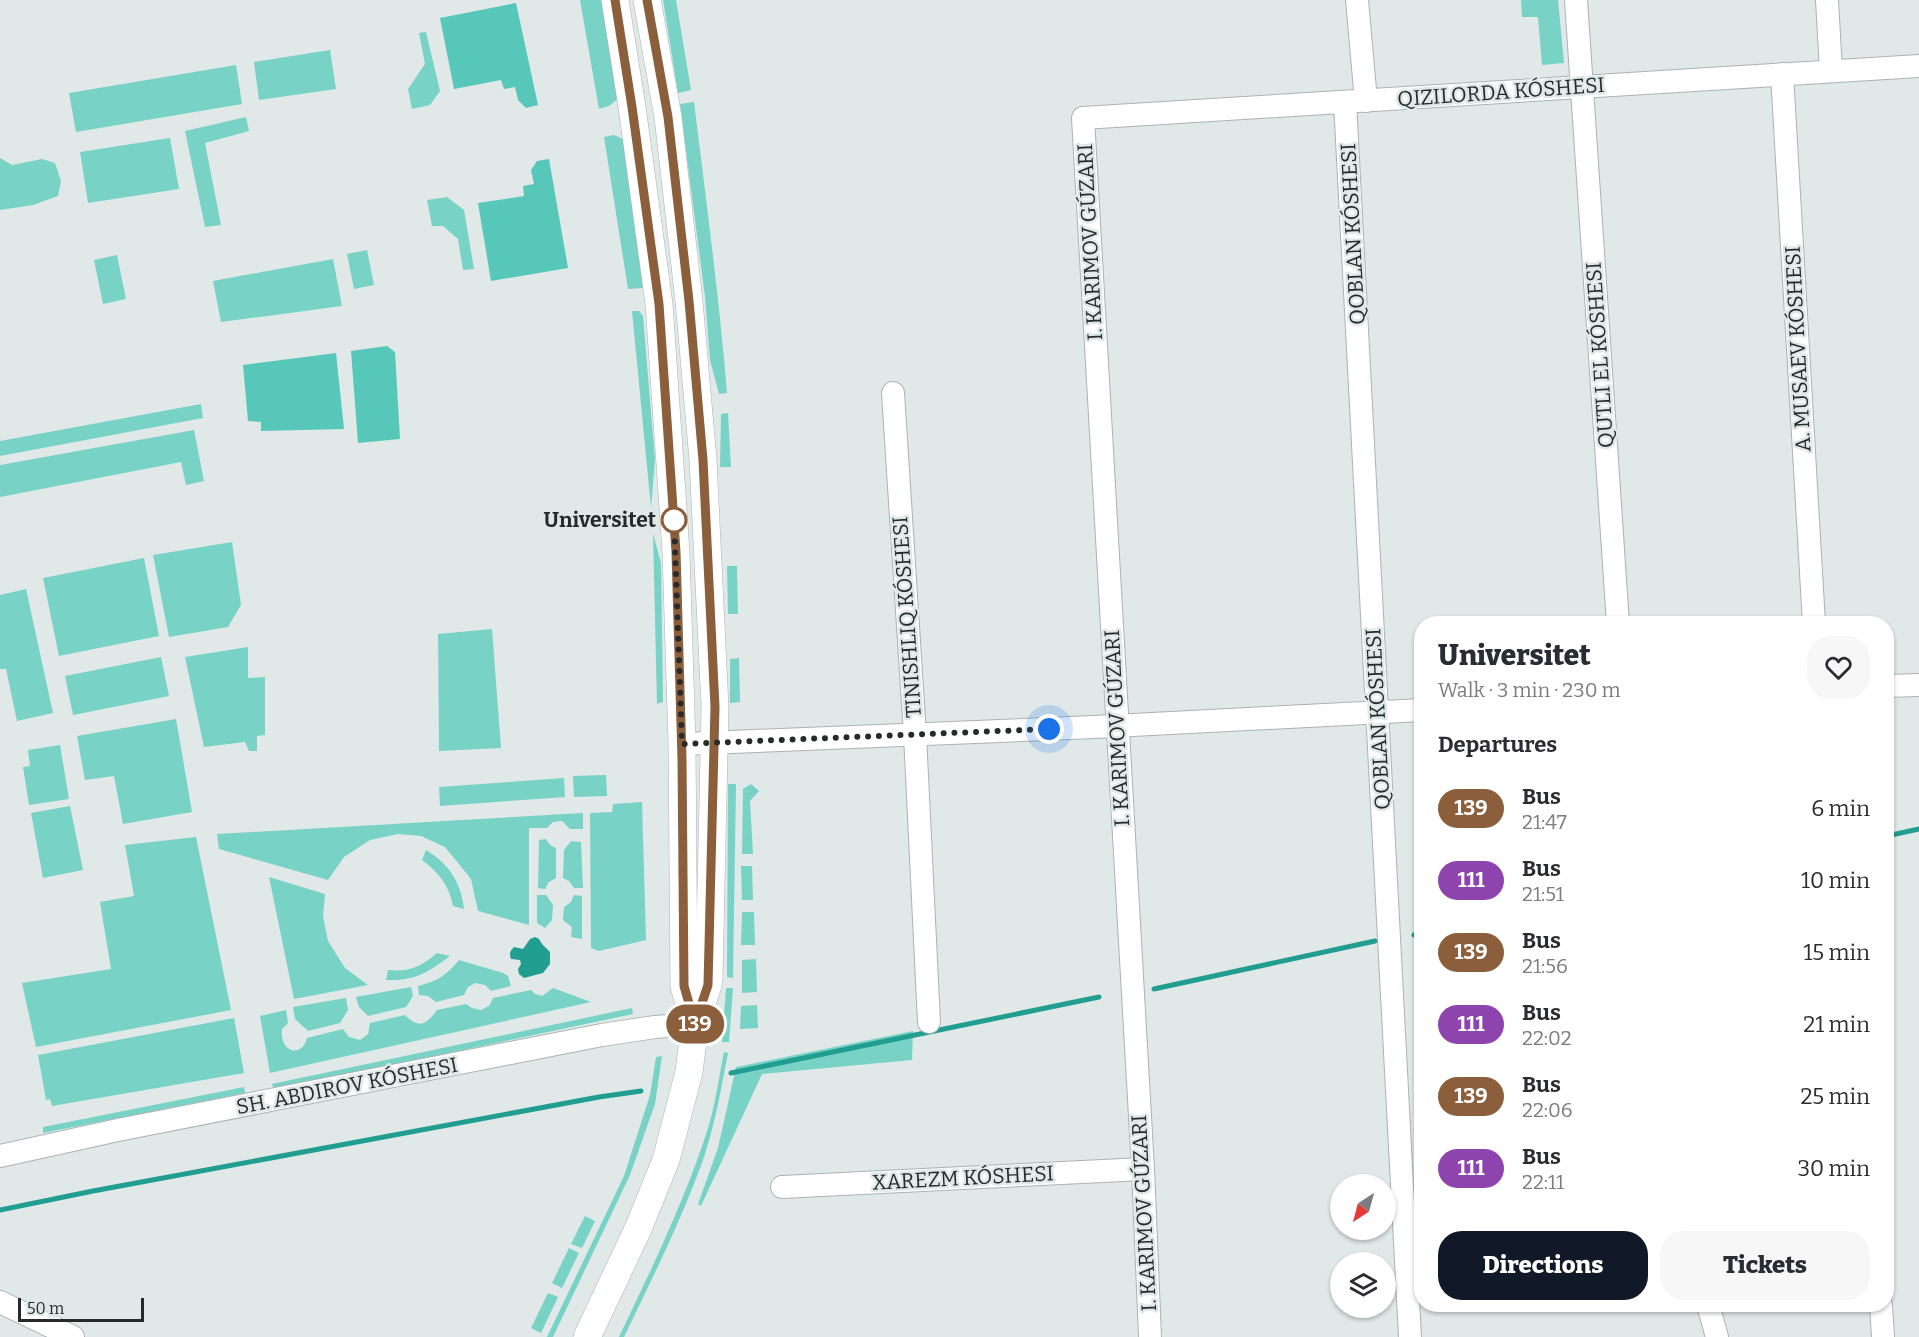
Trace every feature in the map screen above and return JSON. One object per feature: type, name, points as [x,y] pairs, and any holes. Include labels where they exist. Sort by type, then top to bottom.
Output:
[{"type":"main road","points":[[615,0],[659,304],[676,552],[682,744],[684,986],[695,1024]]},
{"type":"main road","points":[[587,1337],[638,1229],[666,1160],[689,1072],[695,1024],[708,985],[715,696],[703,460],[690,313],[668,117],[647,0]]},
{"type":"street","name":"QOBLAN KÓSHESI","points":[[1357,0],[1356,101],[1378,713],[1410,1337]]},
{"type":"street","points":[[1576,0],[1617,616]]},
{"type":"street","points":[[1827,0],[1831,71]]},
{"type":"street","points":[[1150,1337],[1143,1169],[1083,118],[1919,66]]},
{"type":"street","name":"A. MUSAEV KÓSHESI","points":[[1782,74],[1814,616]]},
{"type":"street","points":[[893,393],[915,735],[929,1022]]},
{"type":"street","points":[[1894,686],[1919,685]]},
{"type":"street","points":[[682,744],[1414,711]]},
{"type":"street","name":"SH. ABDIROV KÓSHESI","points":[[0,1156],[118,1130],[602,1035],[695,1024]]},
{"type":"street","name":"XAREZM KÓSHESI","points":[[782,1187],[1143,1169]]},
{"type":"street","points":[[0,1302],[73,1337]]},
{"type":"street","points":[[1710,1312],[1717,1337]]},
{"type":"street","points":[[1881,1312],[1883,1337]]},
{"type":"shaded area","points":[[580,0],[603,0],[621,96],[609,106],[599,109]]},
{"type":"shaded area","points":[[663,0],[676,0],[691,90],[678,93]]},
{"type":"shaded area","points":[[1521,0],[1558,0],[1564,63],[1542,65],[1538,17],[1522,17]]},
{"type":"shaded area","points":[[516,3],[538,105],[526,108],[518,100],[515,87],[504,89],[501,80],[454,89],[440,18]]},
{"type":"shaded area","points":[[426,32],[440,91],[430,105],[412,109],[408,89],[425,64],[419,33]]},
{"type":"shaded area","points":[[330,50],[336,89],[259,100],[254,62]]},
{"type":"shaded area","points":[[236,65],[242,104],[76,132],[69,93]]},
{"type":"shaded area","points":[[694,102],[727,393],[719,394],[710,360],[705,297],[680,104]]},
{"type":"shaded area","points":[[246,117],[249,131],[205,143],[221,225],[205,227],[185,131]]},
{"type":"shaded area","points":[[614,135],[627,141],[643,288],[628,289],[604,137]]},
{"type":"shaded area","points":[[170,138],[179,189],[88,203],[80,152]]},
{"type":"shaded area","points":[[0,158],[12,165],[42,159],[55,163],[61,181],[58,196],[33,205],[0,210]]},
{"type":"shaded area","points":[[549,159],[568,268],[491,281],[478,203],[524,196],[523,186],[534,184],[531,170],[537,161]]},
{"type":"shaded area","points":[[447,197],[464,210],[474,269],[463,270],[458,239],[443,226],[432,226],[427,200]]},
{"type":"shaded area","points":[[367,250],[374,285],[354,289],[347,254]]},
{"type":"shaded area","points":[[117,255],[126,299],[103,304],[94,260]]},
{"type":"shaded area","points":[[333,259],[342,306],[221,322],[213,281]]},
{"type":"shaded area","points":[[632,311],[639,311],[643,316],[655,460],[651,508]]},
{"type":"shaded area","points":[[387,346],[395,352],[400,439],[358,443],[351,351]]},
{"type":"shaded area","points":[[336,353],[344,429],[261,431],[261,422],[248,421],[243,365]]},
{"type":"shaded area","points":[[201,404],[203,418],[0,456],[0,441]]},
{"type":"shaded area","points":[[728,413],[731,467],[720,467],[721,414]]},
{"type":"shaded area","points":[[194,430],[204,481],[186,485],[181,462],[0,497],[0,465]]},
{"type":"shaded area","points":[[653,533],[661,563],[663,702],[657,704]]},
{"type":"shaded area","points":[[232,542],[241,605],[228,627],[169,637],[153,555]]},
{"type":"shaded area","points":[[144,558],[159,636],[59,656],[43,578]]},
{"type":"shaded area","points":[[727,566],[737,566],[738,614],[728,614]]},
{"type":"shaded area","points":[[26,589],[53,713],[17,721],[6,669],[0,669],[0,595]]},
{"type":"shaded area","points":[[492,629],[501,748],[439,751],[438,634]]},
{"type":"shaded area","points":[[248,647],[248,678],[265,677],[265,735],[257,736],[257,751],[249,751],[245,742],[204,747],[185,657]]},
{"type":"shaded area","points":[[161,657],[169,696],[73,715],[65,676]]},
{"type":"shaded area","points":[[739,658],[740,702],[730,703],[730,659]]},
{"type":"shaded area","points":[[176,719],[192,812],[123,824],[114,776],[85,780],[77,736]]},
{"type":"shaded area","points":[[60,745],[69,799],[29,805],[23,767],[30,766],[28,750]]},
{"type":"shaded area","points":[[606,775],[607,796],[574,797],[573,776]]},
{"type":"shaded area","points":[[564,778],[565,797],[440,806],[439,787]]},
{"type":"shaded area","points":[[728,784],[736,784],[733,978],[727,977]]},
{"type":"shaded area","points":[[751,784],[759,791],[750,801],[753,854],[742,854],[743,789]]},
{"type":"shaded area","points":[[642,802],[646,940],[599,951],[591,948],[590,813],[612,812],[613,804]]},
{"type":"shaded area","points":[[70,806],[83,870],[43,878],[31,813]]},
{"type":"shaded area","points":[[583,813],[583,829],[570,829],[562,821],[553,822],[547,828],[529,828],[529,925],[478,911],[471,879],[445,847],[421,836],[398,834],[370,840],[344,857],[328,880],[219,849],[217,834]]},
{"type":"shaded area","points":[[196,837],[231,1010],[36,1047],[22,983],[111,969],[100,902],[134,896],[125,845]]},
{"type":"shaded area","points":[[546,839],[556,848],[556,878],[549,882],[545,889],[538,888],[539,840]]},
{"type":"shaded area","points":[[571,841],[581,842],[583,888],[574,888],[569,881],[563,878],[564,850]]},
{"type":"shaded area","points":[[426,850],[441,861],[457,882],[464,909],[453,906],[442,880],[422,860]]},
{"type":"shaded area","points":[[741,866],[752,866],[753,900],[742,900]]},
{"type":"shaded area","points":[[269,877],[325,894],[323,916],[328,941],[345,968],[368,985],[294,999]]},
{"type":"shaded area","points":[[537,895],[546,895],[553,905],[552,920],[545,928],[537,923]]},
{"type":"shaded area","points":[[574,895],[582,896],[582,939],[571,937],[572,927],[563,920],[564,907],[571,902]]},
{"type":"shaded area","points":[[742,912],[754,912],[755,945],[741,945]]},
{"type":"shaded area","points":[[535,937],[550,952],[550,964],[543,973],[524,978],[519,974],[520,960],[511,959],[510,952],[514,947],[523,949],[530,939]]},
{"type":"shaded area","points":[[437,953],[450,956],[420,975],[386,980],[388,970],[414,967],[426,962]]},
{"type":"shaded area","points":[[756,959],[757,992],[742,993],[742,960]]},
{"type":"shaded area","points":[[459,960],[503,973],[508,976],[511,986],[491,991],[485,985],[475,983],[468,987],[464,995],[436,1002],[428,996],[419,995],[418,986],[441,977]]},
{"type":"shaded area","points":[[411,987],[413,996],[406,1007],[368,1016],[359,1007],[356,997]]},
{"type":"shaded area","points":[[553,988],[591,1002],[270,1073],[260,1016],[286,1010],[288,1023],[282,1029],[282,1037],[287,1047],[296,1050],[301,1049],[307,1038],[343,1029],[349,1037],[360,1040],[368,1034],[370,1023],[405,1015],[418,1024],[426,1022],[437,1010],[466,1004],[481,1010],[489,1006],[493,998],[531,990],[542,996]]},
{"type":"shaded area","points":[[726,988],[733,988],[729,1042],[722,1042]]},
{"type":"shaded area","points":[[346,998],[348,1010],[340,1023],[308,1031],[295,1019],[293,1007]]},
{"type":"shaded area","points":[[757,1005],[758,1028],[740,1029],[741,1006]]},
{"type":"shaded area","points":[[632,1008],[633,1014],[274,1090],[272,1084]]},
{"type":"shaded area","points":[[234,1018],[244,1073],[52,1106],[50,1099],[46,1100],[38,1055]]},
{"type":"shaded area","points":[[913,1031],[912,1060],[762,1074],[701,1206],[698,1204],[718,1148],[736,1067]]},
{"type":"shaded area","points":[[724,1052],[728,1053],[723,1080],[703,1160],[656,1272],[624,1337],[619,1337],[668,1232],[700,1152],[716,1098]]},
{"type":"shaded area","points":[[662,1056],[655,1104],[630,1175],[553,1337],[547,1337],[624,1176],[650,1095],[656,1057]]},
{"type":"shaded area","points":[[244,1087],[245,1093],[43,1133],[43,1127]]},
{"type":"shaded area","points":[[585,1216],[595,1221],[582,1248],[571,1244]]},
{"type":"shaded area","points":[[569,1248],[579,1253],[562,1288],[552,1283]]},
{"type":"shaded area","points":[[548,1293],[558,1297],[541,1333],[531,1328]]},
{"type":"waterway","points":[[1894,834],[1919,829]]},
{"type":"waterway","points":[[1154,989],[1375,941]]},
{"type":"waterway","points":[[731,1073],[1099,997]]},
{"type":"waterway","points":[[0,1210],[641,1091]]},
{"type":"bus line","name":"139","points":[[615,0],[659,304],[676,552],[682,759],[684,986],[695,1024],[708,985],[715,707],[703,460],[689,301],[668,117],[647,0]]},
{"type":"place","name":"Universitet","points":[[674,520]]},
{"type":"route","points":[[674,520],[682,744],[1049,729]]}]
